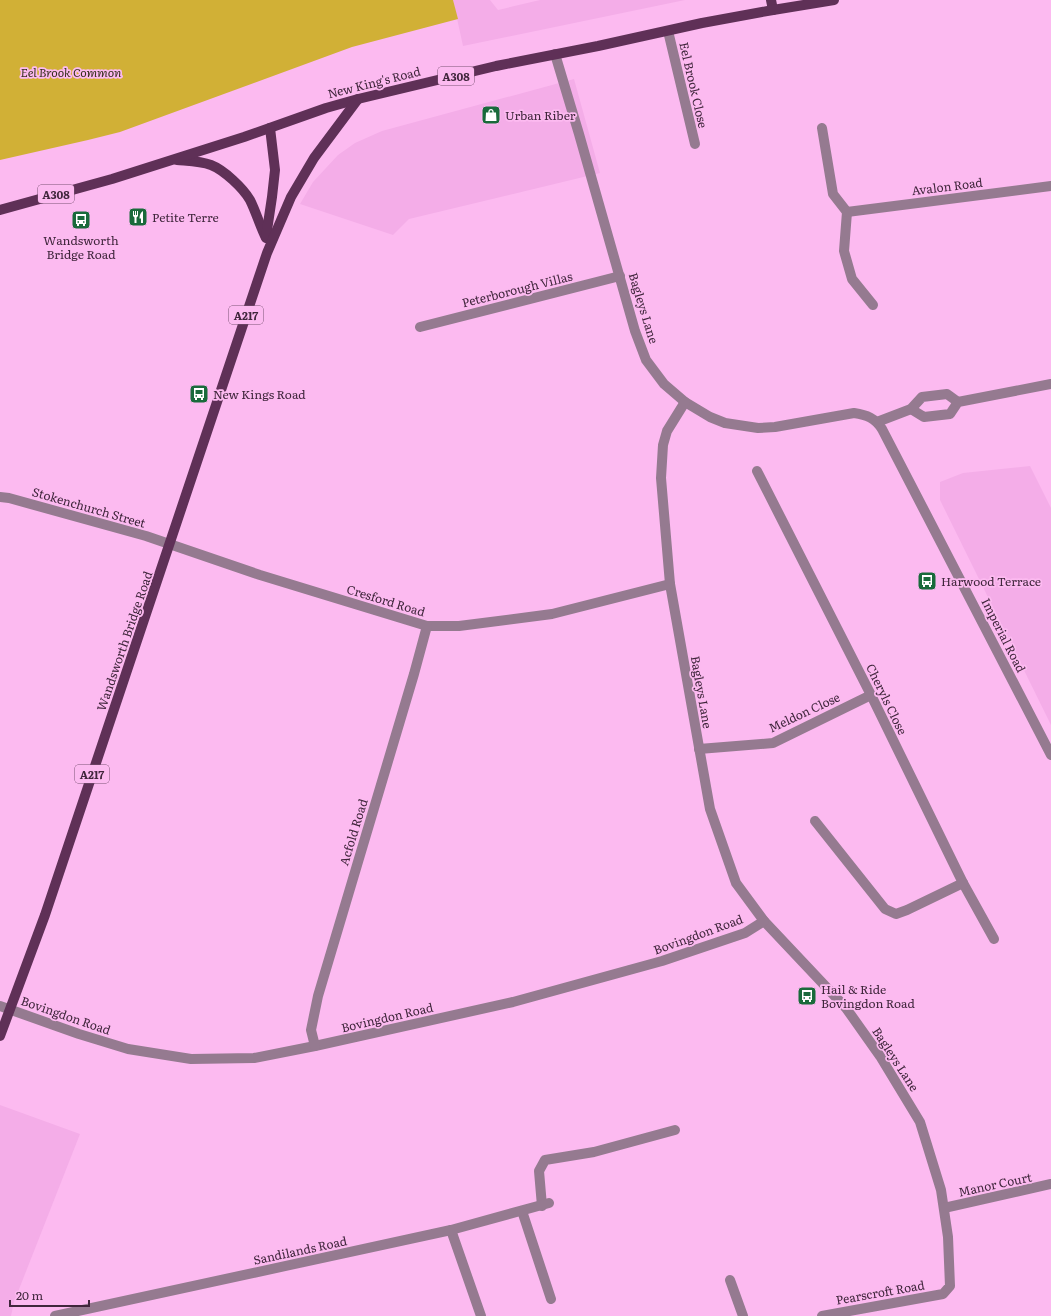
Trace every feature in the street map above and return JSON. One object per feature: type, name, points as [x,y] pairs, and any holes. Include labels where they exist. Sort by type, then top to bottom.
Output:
[{"type":"main road","name":"New King's Road","points":[[0,210],[112,179],[270,128],[326,108],[358,99],[496,66],[598,46],[772,5],[834,0]]},
{"type":"main road","name":"Wandsworth Bridge Road","points":[[0,1036],[45,915],[267,253],[291,197],[314,158],[358,99]]},
{"type":"main road","name":"A217","points":[[267,253],[266,238],[275,170],[270,128]]},
{"type":"main road","points":[[171,160],[194,161],[211,165],[224,172],[242,189],[250,200],[266,238]]},
{"type":"street","name":"Eel Brook Close","points":[[668,30],[694,144]]},
{"type":"street","name":"Bagleys Lane","points":[[555,54],[580,134],[635,331],[646,360],[664,384],[685,402],[667,431],[663,444],[661,478],[670,584],[710,809],[736,883],[764,921],[846,1008],[880,1056],[920,1122],[941,1190],[948,1237],[950,1286],[943,1294]]},
{"type":"street","points":[[822,128],[833,194],[847,212],[844,251],[852,279],[873,305]]},
{"type":"street","name":"Avalon Road","points":[[847,212],[1051,186]]},
{"type":"street","name":"Peterborough Villas","points":[[420,327],[620,276]]},
{"type":"street","points":[[912,408],[924,417],[940,416],[950,414],[958,402],[1051,384]]},
{"type":"street","points":[[685,402],[710,417],[725,423],[758,428],[775,427],[854,413],[871,417],[877,422],[912,408],[922,397],[947,394],[958,402]]},
{"type":"street","name":"Imperial Road","points":[[877,422],[886,436],[1051,755]]},
{"type":"street","name":"Cheryls Close","points":[[757,471],[871,695],[963,883],[994,939]]},
{"type":"street","name":"Stokenchurch Street","points":[[0,497],[10,498],[170,544]]},
{"type":"street","name":"Cresford Road","points":[[170,544],[260,576],[427,626],[459,626],[552,614],[670,584]]},
{"type":"street","name":"Acfold Road","points":[[315,1046],[311,1030],[318,996],[427,626]]},
{"type":"street","name":"Meldon Close","points":[[699,749],[773,743],[871,695]]},
{"type":"street","points":[[814,821],[885,909],[896,914],[963,883]]},
{"type":"street","name":"Bovingdon Road","points":[[0,1006],[128,1049],[191,1059],[254,1058],[513,1002],[662,961],[745,933],[764,921]]},
{"type":"street","name":"Sandilands Road","points":[[55,1316],[452,1230],[546,1204],[539,1171],[545,1160],[594,1152],[675,1130]]},
{"type":"street","name":"Manor Court","points":[[944,1208],[1051,1184]]},
{"type":"street","points":[[522,1211],[551,1299]]},
{"type":"street","points":[[452,1230],[481,1316]]},
{"type":"street","points":[[730,1280],[743,1316]]},
{"type":"street","name":"Pearscroft Road","points":[[822,1316],[943,1294]]},
{"type":"shaded area","points":[[453,0],[490,0],[498,10],[540,0],[685,0],[463,46]]},
{"type":"shaded area","points":[[574,79],[600,173],[409,219],[393,235],[300,204],[313,182],[338,155],[355,143],[382,131]]},
{"type":"shaded area","points":[[1030,466],[1051,508],[1051,725],[940,500],[940,482],[963,473]]},
{"type":"shaded area","points":[[0,1105],[80,1134],[14,1302],[11,1316],[0,1316]]},
{"type":"green space","name":"Eel Brook Common","points":[[0,0],[453,0],[458,19],[352,47],[120,132],[0,160]]},
{"type":"place","name":"Urban Riber","points":[[491,115]]},
{"type":"place","name":"Petite Terre","points":[[138,217]]},
{"type":"place","name":"Wandsworth Bridge Road","points":[[81,220]]},
{"type":"place","name":"New Kings Road","points":[[199,394]]},
{"type":"place","name":"Harwood Terrace","points":[[927,581]]},
{"type":"place","name":"Hail & Ride Bovingdon Road","points":[[807,996]]}]
